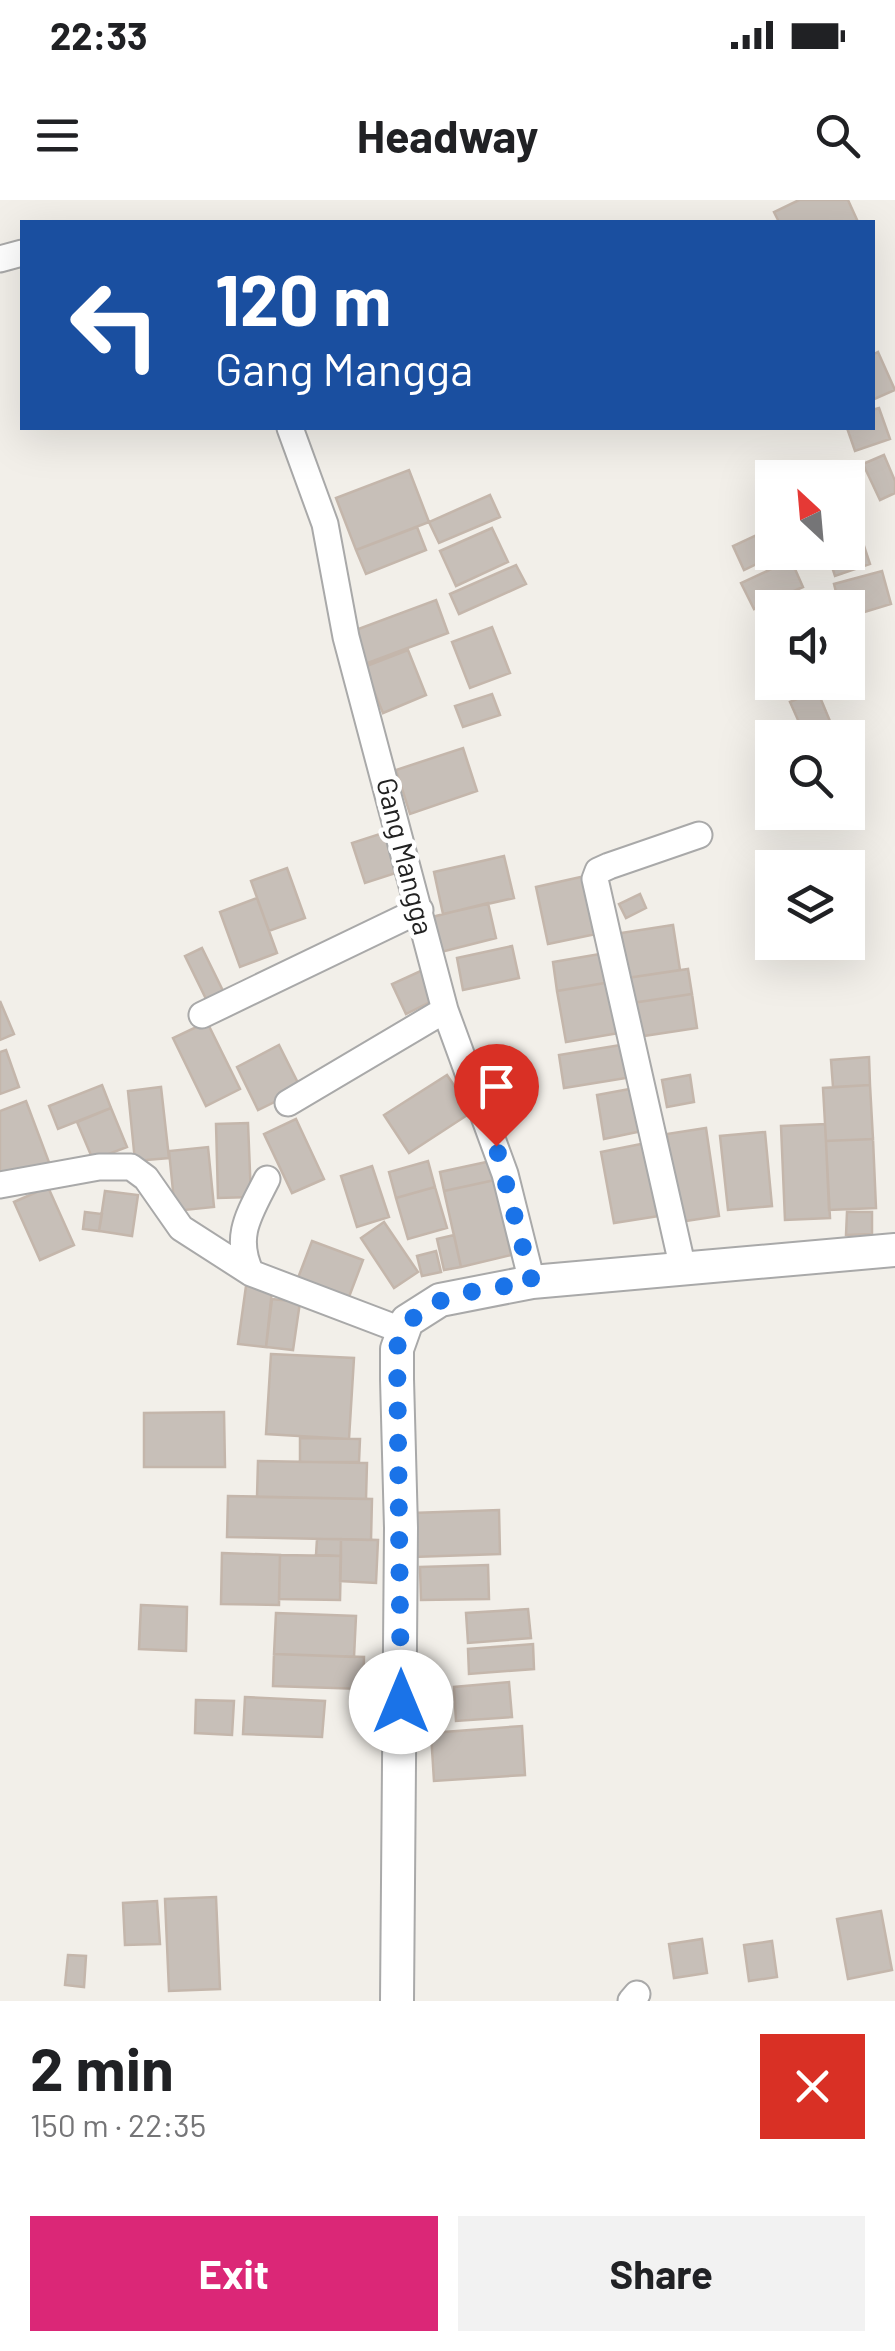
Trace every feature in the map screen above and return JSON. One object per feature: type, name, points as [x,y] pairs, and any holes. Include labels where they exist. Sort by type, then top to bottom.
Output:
[{"type":"street","name":"Gang Mangga","points":[[291,430],[325,524],[346,638],[445,1010],[505,1174],[532,1282]]},
{"type":"street","points":[[682,1269],[595,879],[598,871],[609,866],[699,834]]},
{"type":"street","points":[[202,1014],[420,910]]},
{"type":"street","points":[[288,1103],[445,1010]]},
{"type":"street","points":[[0,1185],[99,1167],[131,1167],[146,1178],[181,1228],[251,1272],[401,1330]]},
{"type":"street","points":[[251,1272],[242,1255],[241,1233],[267,1179]]},
{"type":"street","points":[[397,2001],[401,1548],[397,1380],[401,1330],[418,1312],[440,1300],[532,1282],[895,1250]]},
{"type":"building","points":[[799,200],[848,200],[857,220],[778,220],[774,212]]},
{"type":"building","points":[[878,352],[895,390],[875,399]]},
{"type":"building","points":[[879,408],[890,439],[855,451],[848,430],[875,430],[875,409]]},
{"type":"building","points":[[884,455],[895,481],[895,493],[880,500],[865,463]]},
{"type":"building","points":[[409,470],[429,522],[356,550],[336,498]]},
{"type":"building","points":[[490,495],[500,517],[439,543],[429,522]]},
{"type":"building","points":[[417,527],[426,550],[366,574],[356,550]]},
{"type":"building","points":[[492,528],[508,562],[456,586],[440,551]]},
{"type":"building","points":[[755,536],[755,565],[744,570],[733,546]]},
{"type":"building","points":[[516,565],[526,584],[459,614],[450,594]]},
{"type":"building","points":[[769,570],[795,570],[803,587],[755,590],[754,609],[741,583]]},
{"type":"building","points":[[882,571],[891,604],[865,612],[865,590],[836,590],[834,584]]},
{"type":"building","points":[[436,600],[448,633],[365,664],[353,631]]},
{"type":"building","points":[[492,627],[510,673],[470,688],[452,642]]},
{"type":"building","points":[[408,650],[426,695],[383,713],[364,667]]},
{"type":"building","points":[[492,694],[500,715],[463,727],[455,706]]},
{"type":"building","points":[[821,700],[830,720],[798,720],[790,702]]},
{"type":"building","points":[[463,748],[477,791],[410,814],[396,770]]},
{"type":"building","points":[[389,831],[402,871],[365,883],[352,843]]},
{"type":"building","points":[[504,856],[514,898],[443,914],[434,872]]},
{"type":"building","points":[[287,868],[305,918],[269,931],[251,881]]},
{"type":"building","points":[[585,876],[596,934],[548,944],[536,887]]},
{"type":"building","points":[[640,894],[646,908],[626,918],[619,904]]},
{"type":"building","points":[[257,898],[277,953],[240,967],[220,912]]},
{"type":"building","points":[[488,903],[496,938],[437,953],[428,918]]},
{"type":"building","points":[[673,925],[680,970],[627,978],[621,933]]},
{"type":"building","points":[[512,946],[519,978],[463,990],[457,958]]},
{"type":"building","points":[[202,948],[227,999],[210,1007],[185,956]]},
{"type":"building","points":[[606,953],[611,982],[557,991],[553,962]]},
{"type":"building","points":[[688,969],[692,994],[632,1003],[627,978]]},
{"type":"building","points":[[423,970],[436,999],[406,1014],[392,984]]},
{"type":"building","points":[[611,982],[619,1033],[566,1042],[557,991]]},
{"type":"building","points":[[692,994],[697,1028],[637,1037],[632,1003]]},
{"type":"building","points":[[0,1001],[14,1034],[0,1040]]},
{"type":"building","points":[[207,1022],[240,1089],[206,1106],[173,1038]]},
{"type":"building","points":[[279,1045],[301,1089],[258,1110],[237,1067]]},
{"type":"building","points":[[621,1045],[626,1078],[564,1088],[559,1055]]},
{"type":"building","points":[[6,1050],[19,1087],[0,1094],[0,1052]]},
{"type":"building","points":[[869,1057],[870,1085],[833,1087],[831,1060]]},
{"type":"building","points":[[447,1075],[472,1112],[409,1153],[384,1115]]},
{"type":"building","points":[[690,1075],[694,1102],[667,1107],[662,1080]]},
{"type":"building","points":[[102,1085],[111,1108],[58,1129],[49,1106]]},
{"type":"building","points":[[870,1085],[873,1139],[826,1141],[823,1088]]},
{"type":"building","points":[[161,1087],[169,1158],[135,1161],[128,1091]]},
{"type":"building","points":[[635,1088],[642,1131],[604,1139],[597,1095]]},
{"type":"building","points":[[26,1101],[50,1165],[0,1175],[0,1111]]},
{"type":"building","points":[[111,1108],[127,1147],[93,1160],[77,1122]]},
{"type":"building","points":[[296,1119],[324,1179],[292,1193],[264,1134]]},
{"type":"building","points":[[248,1123],[251,1197],[218,1198],[216,1124]]},
{"type":"building","points":[[825,1124],[830,1218],[785,1220],[781,1126]]},
{"type":"building","points":[[706,1128],[719,1216],[679,1222],[667,1134]]},
{"type":"building","points":[[765,1132],[772,1206],[728,1210],[720,1136]]},
{"type":"building","points":[[873,1139],[876,1208],[829,1210],[826,1141]]},
{"type":"building","points":[[646,1143],[659,1216],[614,1223],[601,1152]]},
{"type":"building","points":[[208,1147],[214,1207],[175,1211],[169,1151]]},
{"type":"building","points":[[428,1161],[435,1187],[396,1198],[389,1172]]},
{"type":"building","points":[[491,1161],[495,1180],[444,1191],[440,1172]]},
{"type":"building","points":[[372,1166],[389,1217],[357,1227],[341,1176]]},
{"type":"building","points":[[495,1180],[511,1255],[461,1267],[444,1191]]},
{"type":"building","points":[[48,1187],[74,1245],[40,1260],[14,1202]]},
{"type":"building","points":[[435,1187],[447,1228],[408,1239],[396,1198]]},
{"type":"building","points":[[105,1191],[138,1195],[132,1236],[99,1231]]},
{"type":"building","points":[[85,1212],[102,1214],[99,1231],[83,1229]]},
{"type":"building","points":[[847,1212],[872,1212],[872,1234],[846,1235]]},
{"type":"building","points":[[384,1222],[418,1272],[394,1288],[361,1238]]},
{"type":"building","points":[[454,1235],[461,1267],[444,1270],[437,1239]]},
{"type":"building","points":[[312,1241],[363,1260],[349,1297],[298,1278]]},
{"type":"building","points":[[436,1251],[441,1272],[422,1276],[417,1256]]},
{"type":"building","points":[[246,1286],[272,1290],[266,1347],[238,1344]]},
{"type":"building","points":[[272,1299],[300,1302],[293,1350],[266,1347]]},
{"type":"building","points":[[271,1354],[354,1358],[349,1439],[266,1434]]},
{"type":"building","points":[[224,1412],[225,1467],[144,1467],[144,1413]]},
{"type":"building","points":[[300,1438],[360,1439],[359,1462],[300,1462]]},
{"type":"building","points":[[258,1461],[367,1463],[366,1499],[257,1497]]},
{"type":"building","points":[[228,1496],[372,1499],[371,1540],[227,1537]]},
{"type":"building","points":[[499,1510],[500,1554],[413,1557],[412,1513]]},
{"type":"building","points":[[317,1539],[341,1539],[341,1556],[316,1555]]},
{"type":"building","points":[[341,1539],[378,1540],[376,1583],[340,1581]]},
{"type":"building","points":[[222,1553],[280,1555],[279,1605],[221,1604]]},
{"type":"building","points":[[280,1555],[341,1556],[340,1600],[279,1599]]},
{"type":"building","points":[[488,1565],[489,1599],[421,1600],[420,1567]]},
{"type":"building","points":[[141,1605],[187,1607],[186,1651],[139,1649]]},
{"type":"building","points":[[528,1609],[531,1638],[468,1643],[466,1613]]},
{"type":"building","points":[[276,1613],[356,1616],[354,1657],[274,1654]]},
{"type":"building","points":[[533,1644],[534,1669],[469,1674],[468,1649]]},
{"type":"building","points":[[274,1654],[364,1657],[363,1689],[273,1686]]},
{"type":"building","points":[[509,1682],[512,1717],[456,1721],[454,1687]]},
{"type":"building","points":[[245,1697],[325,1701],[322,1737],[243,1734]]},
{"type":"building","points":[[196,1700],[234,1701],[232,1735],[195,1733]]},
{"type":"building","points":[[522,1726],[525,1775],[434,1781],[431,1733]]},
{"type":"building","points":[[216,1897],[220,1989],[169,1991],[165,1899]]},
{"type":"building","points":[[157,1901],[160,1944],[125,1945],[123,1903]]},
{"type":"building","points":[[881,1911],[892,1970],[848,1979],[837,1919]]},
{"type":"building","points":[[702,1939],[707,1973],[674,1978],[669,1944]]},
{"type":"building","points":[[772,1941],[777,1977],[749,1981],[744,1945]]},
{"type":"building","points":[[68,1955],[86,1956],[84,1987],[65,1985]]},
{"type":"route","points":[[401,1702],[397,1348],[401,1330],[408,1321],[440,1300],[532,1282],[496,1146]]}]
